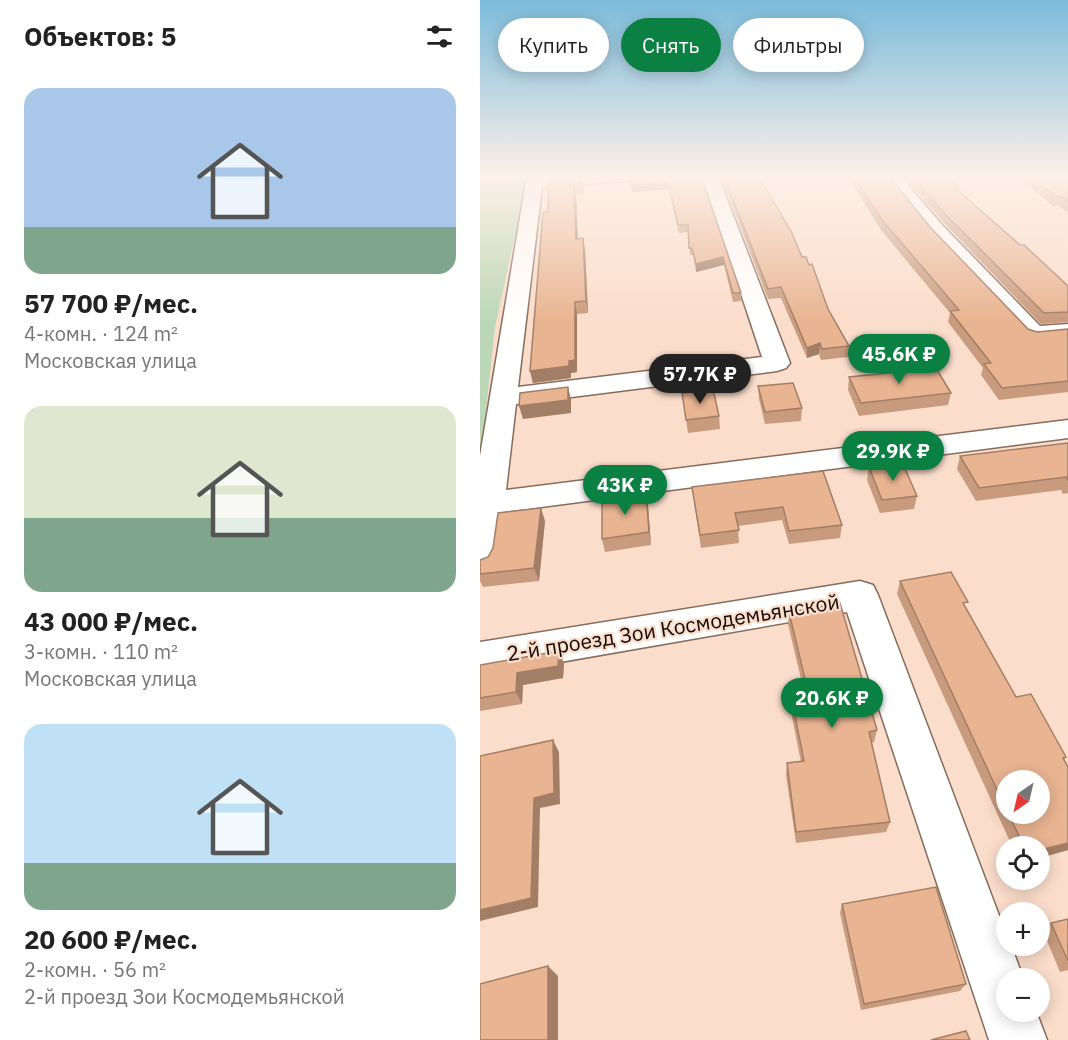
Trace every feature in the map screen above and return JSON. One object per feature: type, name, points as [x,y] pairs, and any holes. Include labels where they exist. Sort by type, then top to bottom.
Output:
[{"type":"street","points":[[480,560],[529,225]]},
{"type":"street","points":[[505,397],[777,363],[731,225]]},
{"type":"street","points":[[932,225],[1034,334],[1068,331]]},
{"type":"street","points":[[490,502],[1068,429]]},
{"type":"street","name":"2-й проезд Зои Космодемьянской","points":[[480,659],[860,595],[996,978]]},
{"type":"street","name":"2-й проезд Зои Космодемьянской","points":[[1012,1022],[1018,1040]]},
{"type":"green space","points":[[480,225],[517,225],[495,327],[480,466]]},
{"type":"building","points":[[542,225],[575,225],[576,239],[583,238],[586,301],[575,302],[575,360],[569,361],[569,366],[530,371]]},
{"type":"building","points":[[678,225],[718,225],[741,293],[733,293],[723,257],[696,264],[692,248],[689,248],[688,225]]},
{"type":"building","points":[[743,225],[787,225],[802,257],[806,257],[809,265],[812,264],[828,309],[849,346],[822,349],[820,343],[807,348],[781,287],[768,289]]},
{"type":"building","points":[[886,225],[928,225],[1028,329],[1037,332],[1068,329],[1068,381],[1002,388],[984,364],[991,363],[950,311],[959,310]]},
{"type":"building","points":[[956,225],[997,225],[1020,245],[1024,245],[1068,286],[1068,312],[1044,313]]},
{"type":"building","points":[[936,368],[951,393],[861,403],[849,377]]},
{"type":"building","points":[[793,383],[802,408],[765,412],[758,386]]},
{"type":"building","points":[[568,387],[568,400],[519,406],[520,393]]},
{"type":"building","points":[[713,389],[719,416],[686,420],[682,393]]},
{"type":"building","points":[[1068,443],[1068,480],[1066,477],[979,488],[960,456]]},
{"type":"building","points":[[903,464],[917,496],[882,500],[869,467]]},
{"type":"building","points":[[823,471],[842,525],[789,531],[783,507],[735,513],[739,530],[700,535],[692,487]]},
{"type":"building","points":[[646,493],[649,532],[602,539],[602,498]]},
{"type":"building","points":[[541,508],[534,568],[480,574],[480,560],[488,557],[493,548],[498,513]]},
{"type":"building","points":[[951,572],[968,602],[963,603],[1016,697],[1031,694],[1066,757],[1063,758],[1068,767],[1068,843],[1050,848],[1050,836],[1019,836],[1013,824],[1050,824],[1050,770],[996,770],[996,787],[900,581]]},
{"type":"building","points":[[840,603],[877,730],[869,732],[890,822],[796,832],[787,763],[804,761],[789,685],[806,683],[789,612]]},
{"type":"building","points":[[559,651],[558,666],[517,673],[516,692],[480,698],[480,665]]},
{"type":"building","points":[[553,740],[554,793],[534,798],[531,898],[480,910],[480,756]]},
{"type":"building","points":[[936,887],[966,984],[864,1004],[842,904]]},
{"type":"building","points":[[1068,919],[1068,961],[1051,923]]},
{"type":"building","points":[[548,966],[548,1040],[480,1040],[480,984]]},
{"type":"building","points":[[966,1031],[970,1040],[931,1040]]}]
